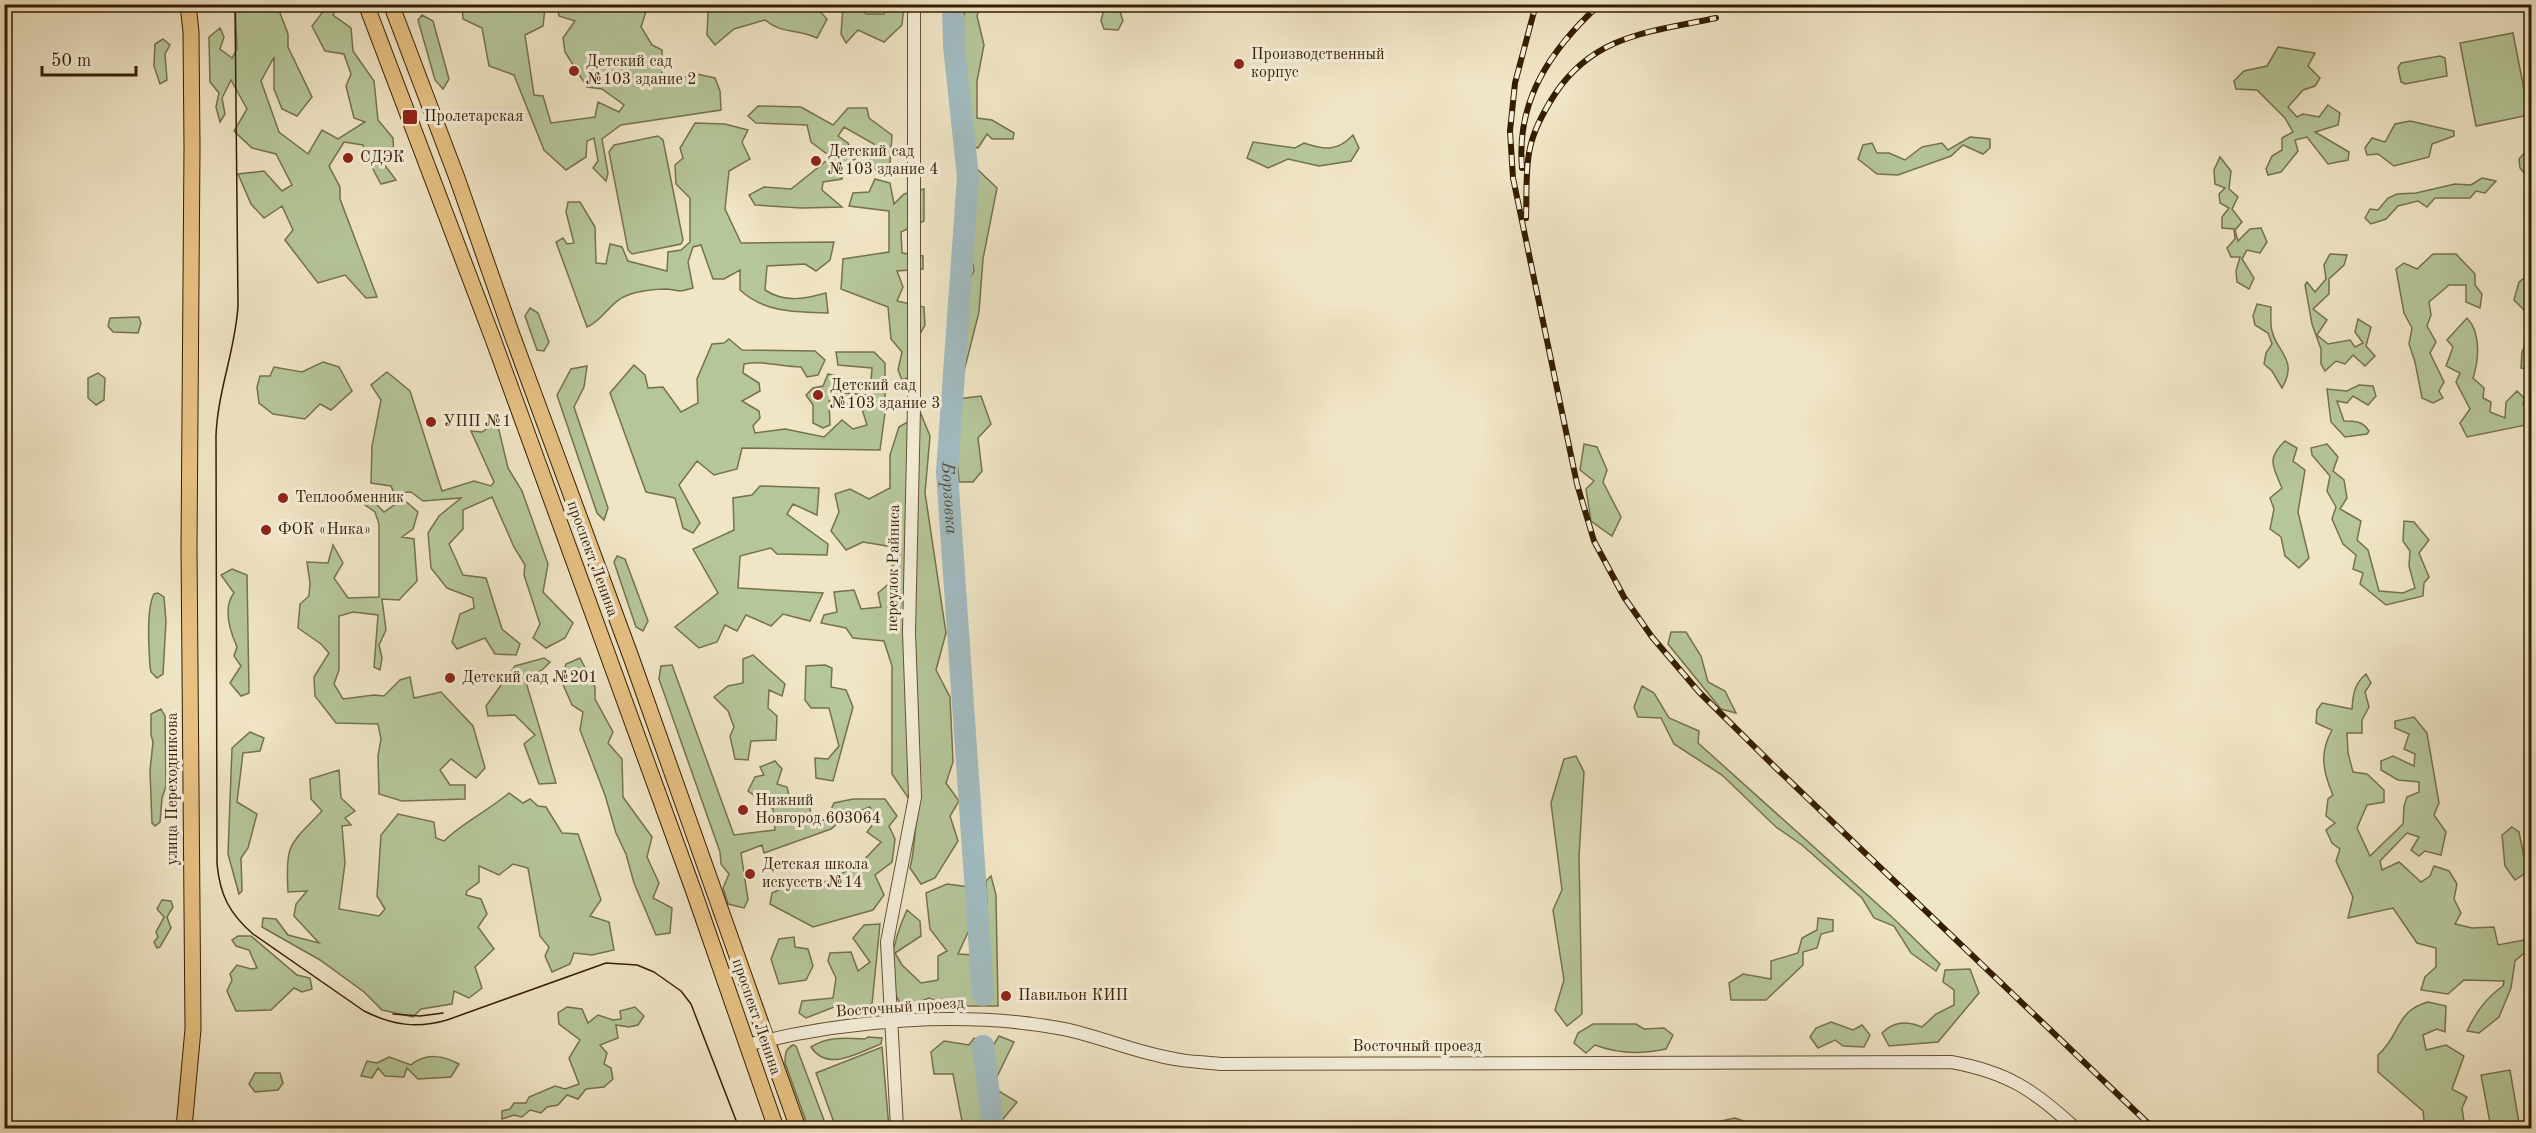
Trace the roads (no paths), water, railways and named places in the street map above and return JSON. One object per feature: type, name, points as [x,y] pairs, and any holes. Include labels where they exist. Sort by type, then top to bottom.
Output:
[{"type":"main road","name":"проспект Ленина","points":[[366,4],[501,361],[694,892],[776,1128]]},
{"type":"main road","name":"проспект Ленина","points":[[391,4],[458,178],[511,332],[631,657],[798,1128]]},
{"type":"main road","name":"улица Переходникова","points":[[184,1128],[193,1029],[189,548],[192,159],[190,7]]},
{"type":"street","name":"переулок Райниса","points":[[897,1128],[887,942],[915,797],[909,632],[914,408],[914,4]]},
{"type":"street","name":"Восточный проезд","points":[[747,1045],[798,1033],[945,1019],[1016,1021],[1067,1030],[1176,1060],[1220,1064],[1951,1062],[1987,1069],[2015,1080],[2050,1105],[2075,1128]]},
{"type":"waterway","name":"Борзовка","points":[[953,4],[954,46],[968,177],[947,472],[983,995]]},
{"type":"waterway","name":"Борзовка","points":[[983,1046],[993,1128]]},
{"type":"tram line","points":[[235,4],[238,305],[237,321],[217,418],[216,435],[217,864],[227,903],[238,919],[253,934],[364,1011],[385,1020],[405,1024],[415,1025],[447,1020],[606,963],[637,965],[654,972],[681,991],[691,1004],[739,1128]]},
{"type":"tram line","points":[[393,1014],[420,1016],[443,1013]]},
{"type":"railway","points":[[1536,4],[1515,83],[1510,131],[1513,178],[1577,484],[1594,541],[1624,597],[1652,637],[1699,692],[2153,1128]]},
{"type":"railway","points":[[1522,168],[1525,120],[1540,77],[1566,39],[1600,4]]},
{"type":"railway","points":[[1526,218],[1527,165],[1532,141],[1547,107],[1571,74],[1606,47],[1626,39],[1647,32],[1716,18]]},
{"type":"place","name":"Производственный корпус","points":[[1239,64]]},
{"type":"place","name":"Детский сад №103 здание 2","points":[[574,71]]},
{"type":"place","name":"Пролетарская","points":[[410,117]]},
{"type":"place","name":"СДЭК","points":[[348,158]]},
{"type":"place","name":"Детский сад №103 здание 4","points":[[816,161]]},
{"type":"place","name":"Детский сад №103 здание 3","points":[[818,395]]},
{"type":"place","name":"УПП №1","points":[[431,422]]},
{"type":"place","name":"Теплообменник","points":[[283,498]]},
{"type":"place","name":"ФОК «Ника»","points":[[266,530]]},
{"type":"place","name":"Детский сад №201","points":[[450,678]]},
{"type":"place","name":"Нижний Новгород 603064","points":[[743,810]]},
{"type":"place","name":"Детская школа искусств №14","points":[[750,874]]},
{"type":"place","name":"Павильон КИП","points":[[1006,996]]}]
